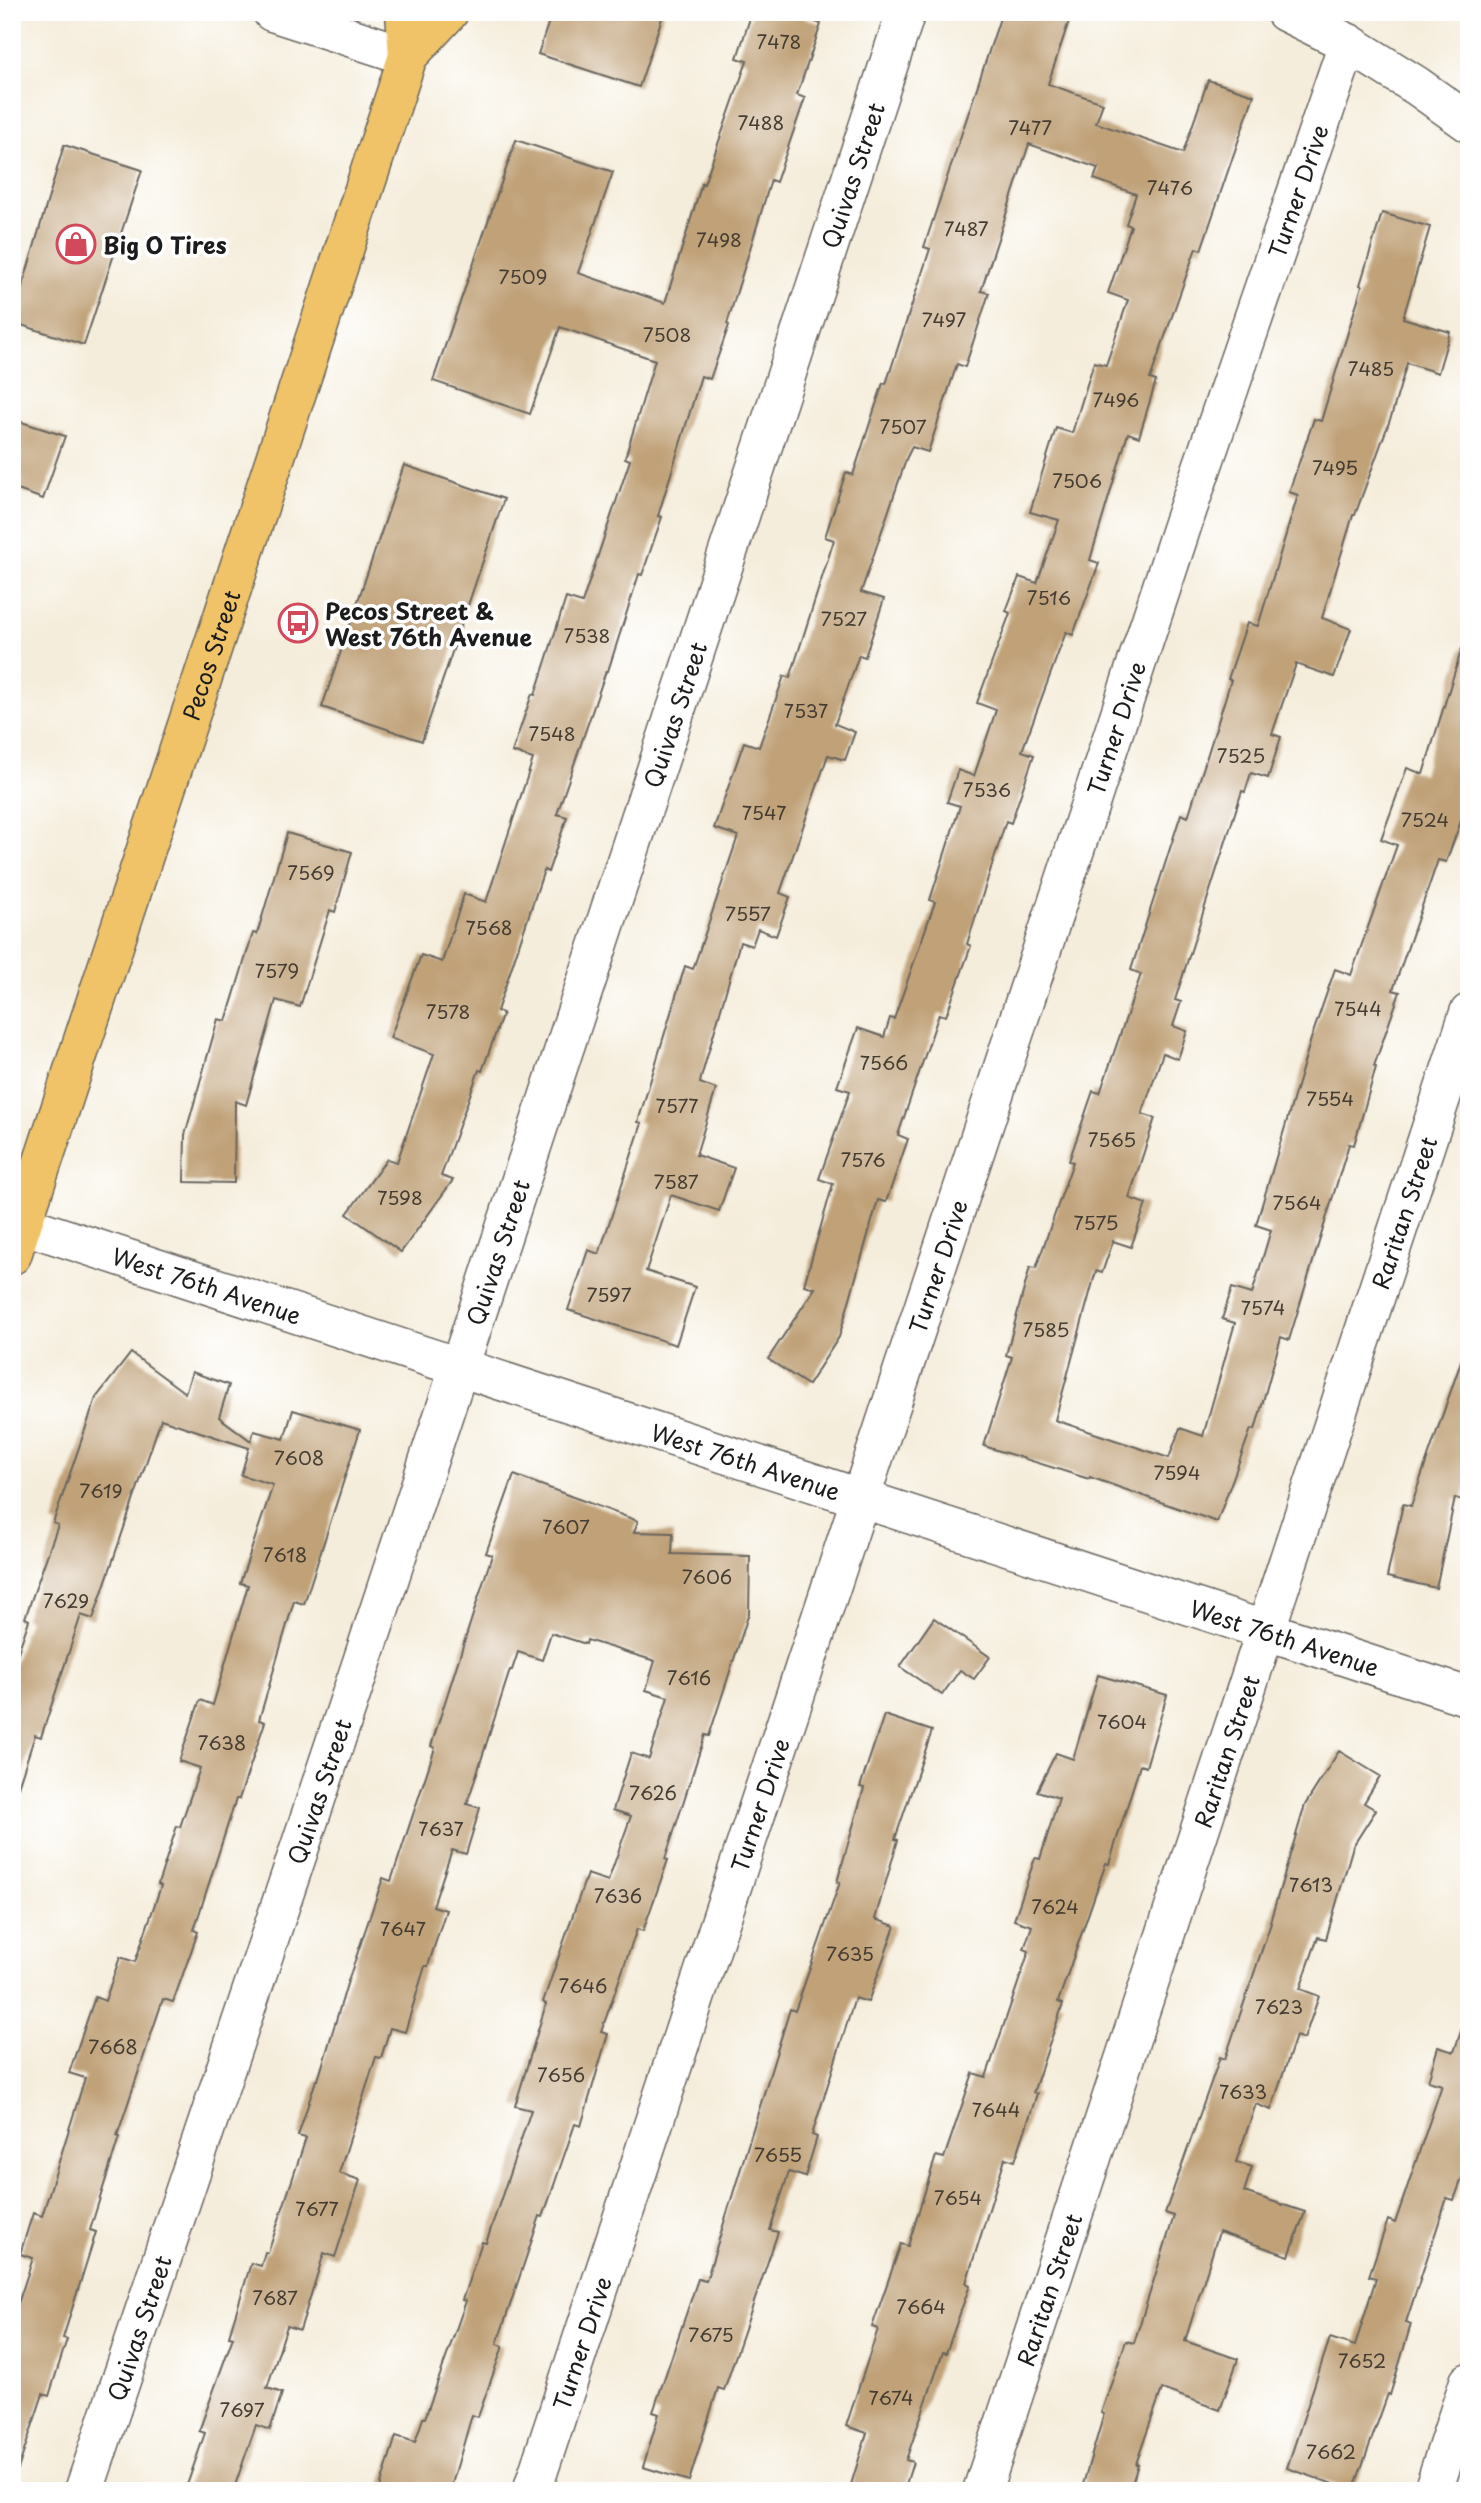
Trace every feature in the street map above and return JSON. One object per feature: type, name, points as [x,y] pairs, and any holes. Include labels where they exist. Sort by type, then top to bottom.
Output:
[{"type":"main road","name":"Pecos Street","points":[[16,1234],[408,56],[405,12]]},
{"type":"main road","name":"Pecos Street","points":[[408,56],[449,12]]},
{"type":"street","points":[[272,12],[408,56]]},
{"type":"street","name":"Quivas Street","points":[[84,2491],[906,12]]},
{"type":"street","points":[[1285,12],[1348,43],[1418,86],[1469,122]]},
{"type":"street","name":"Turner Drive","points":[[532,2491],[1184,520],[1348,43]]},
{"type":"street","name":"Raritan Street","points":[[982,2491],[1469,1013]]},
{"type":"street","name":"West 76th Avenue","points":[[16,1234],[459,1366],[1469,1697]]},
{"type":"street","points":[[1433,2491],[1469,2382]]},
{"type":"building","points":[[552,12],[664,12],[639,87],[538,54]]},
{"type":"building","points":[[752,12],[788,12],[821,24],[797,95],[805,98],[776,182],[771,180],[727,324],[729,325],[710,379],[701,376],[658,516],[662,517],[642,575],[639,574],[557,814],[567,817],[548,872],[544,870],[497,1011],[503,1013],[482,1071],[479,1070],[441,1176],[453,1180],[401,1252],[347,1214],[387,1159],[397,1162],[434,1054],[390,1038],[421,955],[442,962],[464,894],[486,902],[533,759],[512,752],[532,694],[535,695],[566,598],[582,603],[630,460],[625,458],[655,360],[560,327],[530,414],[433,381],[516,140],[613,172],[578,273],[665,303],[702,183],[704,184],[747,61],[737,58]]},
{"type":"building","points":[[1002,12],[1072,12],[1048,84],[1103,103],[1096,123],[1183,153],[1208,80],[1254,95],[1201,250],[1196,248],[1150,379],[1156,381],[1139,437],[1128,433],[1090,560],[1099,563],[1073,635],[1066,632],[1022,751],[1034,755],[1011,823],[1006,821],[967,944],[971,946],[946,1016],[939,1014],[898,1135],[908,1139],[886,1202],[878,1200],[839,1337],[808,1385],[768,1359],[815,1288],[804,1285],[833,1184],[819,1179],[850,1091],[837,1087],[858,1028],[884,1037],[890,1018],[894,1019],[935,902],[930,900],[960,806],[947,802],[958,770],[974,776],[996,710],[977,703],[1010,613],[1006,611],[1019,577],[1037,583],[1059,520],[1030,512],[1056,428],[1072,433],[1094,362],[1106,365],[1128,300],[1108,293],[1131,226],[1126,224],[1136,194],[1094,179],[1098,168],[1029,144],[981,291],[989,293],[965,367],[957,364],[928,452],[912,447],[907,457],[861,592],[884,599],[865,657],[859,655],[835,724],[855,732],[845,760],[828,755],[780,893],[790,897],[776,936],[758,929],[752,946],[740,942],[701,1078],[700,1083],[716,1089],[696,1155],[734,1168],[719,1211],[671,1195],[646,1271],[695,1287],[676,1345],[568,1310],[588,1250],[599,1254],[642,1123],[638,1122],[685,966],[693,969],[738,836],[714,828],[744,742],[759,747],[784,676],[790,678],[834,540],[825,537],[846,472],[853,475],[883,383],[886,384],[930,249],[924,247]]},
{"type":"building","name":"Big O Tires","points":[[64,145],[142,170],[84,345],[12,322]]},
{"type":"building","points":[[1382,213],[1430,227],[1403,318],[1450,332],[1438,373],[1407,363],[1392,414],[1353,515],[1322,618],[1351,629],[1334,677],[1296,664],[1272,734],[1281,737],[1268,778],[1251,773],[1245,792],[1242,791],[1175,1000],[1181,1002],[1173,1026],[1187,1031],[1178,1059],[1163,1053],[1142,1114],[1155,1118],[1129,1198],[1146,1204],[1131,1247],[1113,1241],[1102,1273],[1096,1271],[1055,1420],[1169,1458],[1180,1428],[1203,1436],[1235,1323],[1222,1319],[1232,1288],[1252,1294],[1271,1230],[1256,1225],[1311,1039],[1335,969],[1351,975],[1397,845],[1381,839],[1407,768],[1423,774],[1462,648],[1469,649],[1469,799],[1446,862],[1438,860],[1393,990],[1400,992],[1374,1066],[1376,1067],[1354,1145],[1349,1144],[1289,1340],[1281,1337],[1255,1430],[1251,1429],[1217,1522],[1090,1477],[1089,1479],[984,1446],[1012,1357],[1006,1355],[1030,1267],[1036,1268],[1073,1162],[1069,1161],[1093,1091],[1100,1093],[1141,974],[1131,970],[1181,814],[1188,817],[1247,623],[1258,626],[1298,495],[1289,492],[1314,419],[1321,421]]},
{"type":"building","points":[[12,419],[65,436],[43,499],[12,488]]},
{"type":"building","points":[[404,465],[504,499],[422,741],[322,707]]},
{"type":"building","points":[[287,833],[352,852],[335,912],[330,910],[300,1007],[276,1000],[246,1105],[235,1101],[234,1183],[184,1182],[185,1135],[218,1019],[226,1021],[253,933],[257,934]]},
{"type":"building","points":[[131,1353],[185,1393],[192,1372],[229,1385],[219,1417],[251,1441],[254,1431],[284,1439],[293,1410],[360,1430],[304,1604],[294,1601],[259,1720],[265,1722],[239,1799],[236,1799],[194,1930],[198,1932],[173,2002],[163,1999],[117,2136],[119,2137],[90,2230],[96,2232],[63,2338],[67,2339],[49,2396],[43,2394],[18,2469],[12,2469],[12,2322],[33,2258],[20,2254],[33,2213],[42,2216],[85,2078],[69,2073],[95,1997],[105,2001],[120,1957],[135,1962],[161,1886],[158,1884],[177,1826],[180,1827],[200,1768],[179,1761],[200,1700],[213,1705],[248,1585],[240,1583],[273,1485],[241,1475],[249,1448],[161,1419],[93,1619],[81,1615],[41,1737],[35,1735],[18,1787],[12,1786],[12,1670],[29,1620],[25,1618],[58,1525],[53,1523],[96,1398]]},
{"type":"building","points":[[1464,1353],[1469,1354],[1469,1480],[1462,1500],[1455,1498],[1436,1588],[1387,1577],[1403,1504],[1411,1506]]},
{"type":"building","points":[[514,1475],[638,1521],[634,1532],[673,1533],[672,1554],[750,1556],[749,1613],[709,1736],[705,1735],[665,1859],[668,1860],[643,1931],[637,1929],[601,2032],[608,2034],[581,2126],[575,2124],[543,2217],[540,2216],[497,2344],[503,2346],[478,2417],[472,2415],[450,2491],[379,2491],[396,2436],[415,2442],[425,2418],[466,2301],[462,2300],[482,2242],[486,2243],[531,2110],[515,2106],[546,2004],[543,2002],[587,1874],[608,1881],[631,1816],[613,1810],[631,1753],[649,1759],[668,1697],[646,1690],[655,1661],[587,1640],[586,1644],[551,1633],[542,1660],[518,1652],[510,1670],[467,1804],[480,1808],[466,1854],[452,1850],[433,1906],[446,1910],[428,1966],[425,1966],[405,2032],[390,2028],[381,2058],[376,2057],[339,2173],[360,2180],[335,2257],[324,2253],[300,2330],[287,2326],[267,2388],[282,2393],[270,2430],[256,2425],[233,2491],[185,2491],[205,2433],[199,2431],[233,2337],[229,2336],[251,2263],[261,2266],[265,2252],[268,2253],[306,2138],[298,2136],[347,1984],[383,1878],[391,1881],[435,1748],[431,1746],[492,1555],[486,1553]]},
{"type":"building","points":[[934,1618],[990,1657],[974,1679],[960,1670],[942,1695],[900,1667]]},
{"type":"building","points":[[1098,1675],[1167,1695],[1146,1767],[1140,1765],[1109,1864],[1106,1863],[1058,2002],[1063,2004],[1033,2093],[1037,2094],[1015,2161],[1005,2158],[966,2283],[970,2285],[946,2353],[943,2352],[906,2460],[913,2462],[904,2491],[849,2491],[867,2433],[846,2426],[878,2329],[872,2327],[901,2244],[908,2246],[936,2156],[944,2158],[973,2073],[986,2077],[1029,1951],[1024,1949],[1032,1926],[1014,1920],[1035,1858],[1040,1859],[1059,1798],[1037,1791],[1056,1753],[1073,1759]]},
{"type":"building","points":[[884,1715],[932,1731],[895,1839],[898,1840],[875,1919],[895,1926],[868,2002],[855,1998],[812,2135],[817,2137],[805,2177],[789,2172],[770,2230],[778,2232],[724,2390],[718,2388],[689,2481],[643,2467],[659,2414],[653,2412],[698,2279],[706,2281],[790,2009],[795,2011],[840,1882],[837,1882],[864,1788],[860,1787]]},
{"type":"building","points":[[1339,1751],[1380,1776],[1364,1803],[1376,1810],[1353,1846],[1326,1939],[1318,1937],[1300,1989],[1319,1996],[1304,2039],[1296,2036],[1271,2110],[1256,2104],[1236,2162],[1252,2167],[1244,2192],[1305,2212],[1289,2256],[1219,2232],[1185,2341],[1238,2359],[1220,2410],[1162,2389],[1136,2464],[1130,2491],[1081,2491],[1104,2414],[1101,2413],[1126,2341],[1134,2343],[1174,2216],[1165,2213],[1220,2057],[1225,2059],[1271,1923],[1305,1805]]},
{"type":"building","points":[[1464,2022],[1469,2023],[1469,2159],[1454,2200],[1447,2198],[1406,2322],[1411,2324],[1390,2395],[1388,2394],[1353,2491],[1287,2468],[1330,2338],[1355,2346],[1376,2278],[1369,2276],[1388,2220],[1395,2223],[1442,2085],[1428,2081],[1438,2047],[1454,2052]]},
{"type":"place","name":"Big O Tires","points":[[76,244]]},
{"type":"place","name":"Pecos Street & West 76th Avenue","points":[[298,623]]}]
